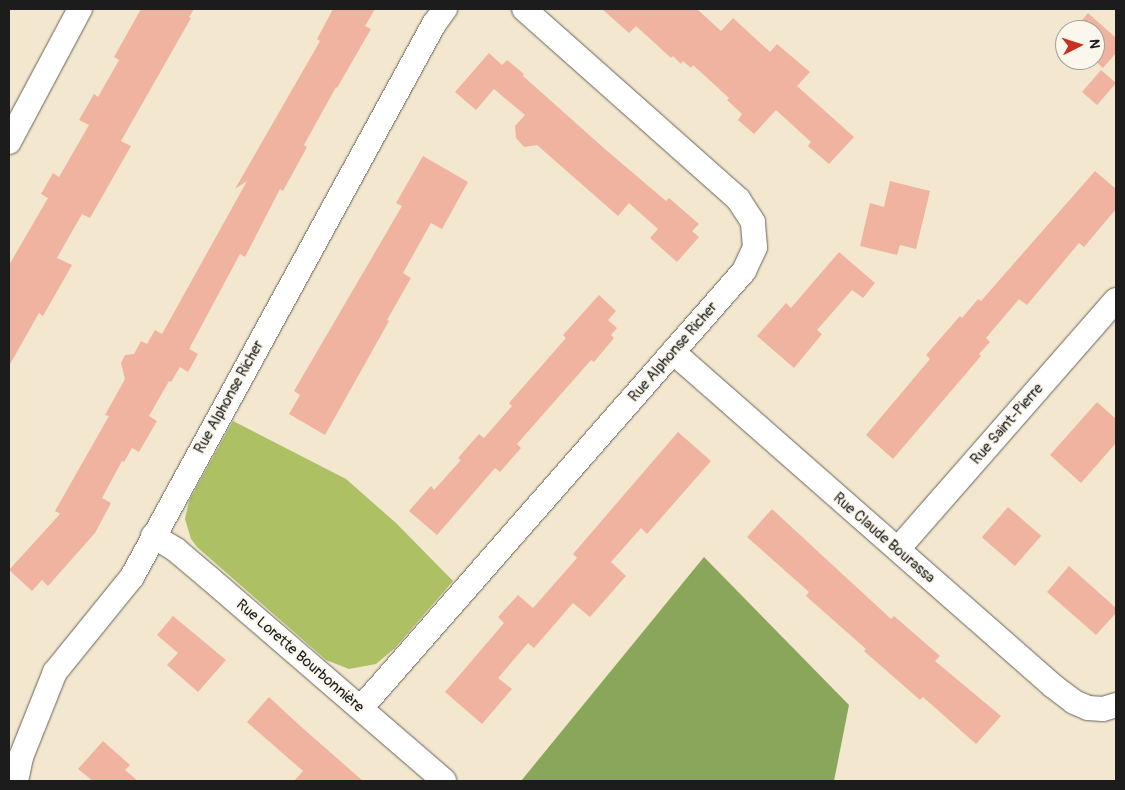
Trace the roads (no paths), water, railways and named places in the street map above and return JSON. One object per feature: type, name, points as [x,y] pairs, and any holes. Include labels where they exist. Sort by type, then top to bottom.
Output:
[{"type":"street","points":[[9,142],[80,9]]},
{"type":"street","name":"Rue Alphonse Richer","points":[[16,781],[21,757],[55,672],[124,589],[434,24],[445,9]]},
{"type":"street","name":"Rue Alphonse Richer","points":[[361,708],[749,264],[756,239],[750,214],[738,200],[524,9]]},
{"type":"street","name":"Rue Saint-Pierre","points":[[898,549],[1116,300]]},
{"type":"street","name":"Rue Claude Bourassa","points":[[673,352],[1052,686],[1081,705],[1110,707]]},
{"type":"street","name":"Rue Lorette Bourbonnière","points":[[153,536],[176,550],[208,576],[444,781]]}]
